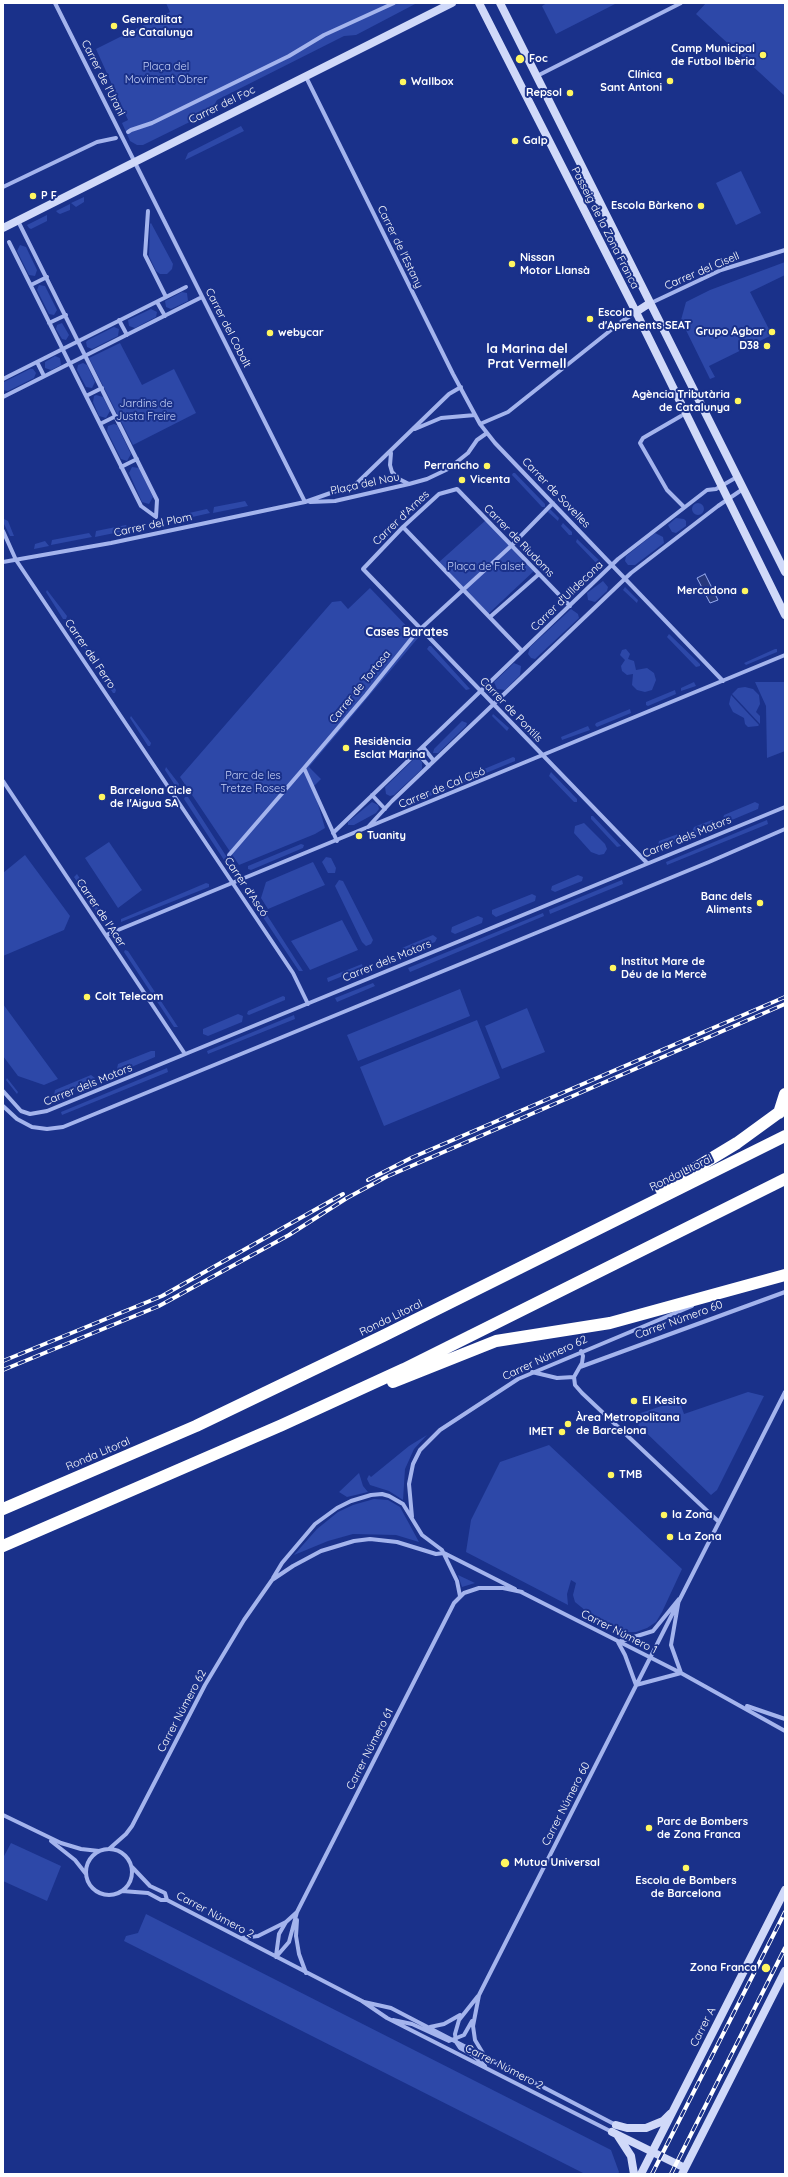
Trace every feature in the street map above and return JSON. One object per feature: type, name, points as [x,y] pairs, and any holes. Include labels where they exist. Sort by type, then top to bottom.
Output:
[{"type":"highway","points":[[561,1246],[708,1162],[782,1111],[785,1094]]},
{"type":"highway","name":"Ronda Litoral","points":[[3,1509],[196,1426],[390,1333],[561,1246],[785,1136]]},
{"type":"highway","points":[[3,1546],[282,1425],[515,1315],[785,1179]]},
{"type":"highway","points":[[282,1425],[496,1341],[610,1323],[714,1293],[785,1275]]},
{"type":"main road","name":"Carrer del Foc","points":[[3,228],[134,161],[306,77],[452,3]]},
{"type":"main road","name":"Passeig de la Zona Franca","points":[[479,3],[636,312],[785,615]]},
{"type":"main road","name":"Passeig de la Zona Franca","points":[[500,3],[785,572]]},
{"type":"main road","points":[[636,312],[650,303]]},
{"type":"main road","name":"Carrer A","points":[[641,2174],[785,1890]]},
{"type":"main road","points":[[616,2131],[684,2171],[785,1971]]},
{"type":"main road","points":[[616,2131],[627,2128],[646,2128],[662,2120],[673,2111]]},
{"type":"main road","points":[[616,2131],[631,2156],[634,2174]]},
{"type":"street","name":"Carrer de l'Urani","points":[[55,3],[134,161]]},
{"type":"street","name":"Carrer del Foc","points":[[129,131],[152,123],[289,56],[324,36],[394,3]]},
{"type":"street","points":[[537,76],[681,3]]},
{"type":"street","name":"Carrer de l'Estany","points":[[306,77],[460,388],[480,424]]},
{"type":"street","points":[[3,187],[97,142],[114,138]]},
{"type":"street","name":"Carrer del Cobalt","points":[[134,161],[305,502]]},
{"type":"street","points":[[148,211],[145,255],[166,297]]},
{"type":"street","points":[[9,242],[141,506],[156,517],[157,500],[18,221]]},
{"type":"street","name":"Carrer del Cisell","points":[[650,303],[722,270],[785,250]]},
{"type":"street","points":[[30,285],[46,277]]},
{"type":"street","points":[[3,379],[186,287]]},
{"type":"street","points":[[3,397],[202,298]]},
{"type":"street","points":[[157,302],[165,316]]},
{"type":"street","points":[[480,424],[508,412],[615,326],[636,312]]},
{"type":"street","points":[[50,323],[66,315]]},
{"type":"street","points":[[119,320],[127,335]]},
{"type":"street","points":[[37,362],[44,376]]},
{"type":"street","points":[[86,396],[102,388]]},
{"type":"street","name":"Plaça del Nou","points":[[305,502],[356,484],[450,394],[460,388]]},
{"type":"street","name":"Plaça del Nou","points":[[412,430],[441,418],[475,415]]},
{"type":"street","points":[[100,424],[116,416]]},
{"type":"street","points":[[681,416],[643,438],[640,443],[667,490],[684,507]]},
{"type":"street","name":"Carrer de Sovelles","points":[[480,424],[486,433],[723,681]]},
{"type":"street","name":"Plaça del Nou","points":[[305,502],[335,501],[427,479],[448,469],[468,453],[477,440],[486,433]]},
{"type":"street","name":"Plaça del Nou","points":[[391,452],[390,465],[392,472],[399,479],[409,484]]},
{"type":"street","points":[[121,467],[137,459]]},
{"type":"street","name":"Carrer d'Ulldecona","points":[[333,833],[612,565],[707,490],[722,486],[737,477]]},
{"type":"street","name":"Carrer d'Arnes","points":[[363,568],[403,527],[439,494],[456,489]]},
{"type":"street","name":"Carrer de Riudoms","points":[[456,489],[570,606]]},
{"type":"street","points":[[367,829],[385,809],[434,761],[626,579],[718,506],[729,500],[743,489]]},
{"type":"street","name":"Carrer del Plom","points":[[3,562],[112,543],[305,502]]},
{"type":"street","name":"Carrer de Tortosa","points":[[229,855],[366,696],[421,628],[511,546],[553,503]]},
{"type":"street","points":[[403,527],[522,651]]},
{"type":"street","name":"Carrer del Ferro","points":[[3,531],[16,560],[166,783]]},
{"type":"street","name":"Carrer de Pontils","points":[[363,568],[647,863]]},
{"type":"street","points":[[490,617],[539,574]]},
{"type":"street","name":"Carrer de Cal Cisó","points":[[106,935],[367,829],[785,655]]},
{"type":"street","points":[[423,747],[434,761]]},
{"type":"street","points":[[417,753],[429,766]]},
{"type":"street","points":[[304,768],[336,841]]},
{"type":"street","name":"Carrer de l'Acer","points":[[3,781],[185,1054]]},
{"type":"street","name":"Carrer d'Ascó","points":[[166,783],[299,982],[308,1004]]},
{"type":"street","points":[[372,795],[385,809]]},
{"type":"street","name":"Carrer dels Motors","points":[[3,1091],[21,1111],[30,1114],[38,1114],[785,807]]},
{"type":"street","points":[[3,1106],[17,1119],[32,1127],[47,1129],[63,1127],[709,862],[785,829]]},
{"type":"street","name":"Carrer Número 62","points":[[412,1517],[410,1501],[410,1474],[420,1450],[445,1426],[531,1372],[713,1298],[758,1283]]},
{"type":"street","name":"Carrer Número 60","points":[[580,1367],[785,1292]]},
{"type":"street","points":[[581,1351],[583,1356],[580,1367],[574,1377],[575,1385],[719,1522]]},
{"type":"street","points":[[531,1372],[557,1378],[574,1377]]},
{"type":"street","name":"Carrer Número 60","points":[[464,2035],[469,2029],[479,1995],[785,1392]]},
{"type":"street","name":"Carrer Número 62","points":[[109,1849],[126,1834],[132,1826],[205,1685],[244,1620],[282,1563],[315,1524],[337,1508],[351,1502],[371,1495],[389,1496],[403,1504],[422,1534],[444,1553]]},
{"type":"street","name":"Carrer Número 62","points":[[272,1580],[293,1566],[321,1551],[354,1541],[370,1539],[397,1542],[436,1554],[444,1553]]},
{"type":"street","points":[[444,1553],[457,1581],[460,1596],[479,1588],[491,1587],[522,1592]]},
{"type":"street","name":"Carrer Número 1","points":[[444,1553],[681,1673],[785,1731]]},
{"type":"street","name":"Carrer Número 61","points":[[276,1957],[289,1942],[297,1912],[454,1603],[460,1596]]},
{"type":"street","name":"Carrer Número 60","points":[[618,1642],[653,1631],[679,1599]]},
{"type":"street","name":"Carrer Número 60","points":[[679,1599],[671,1645],[681,1673]]},
{"type":"street","points":[[618,1642],[625,1655],[636,1685],[681,1673]]},
{"type":"street","points":[[739,1704],[785,1719]]},
{"type":"street","points":[[3,1815],[48,1838],[81,1849],[99,1851],[109,1849],[124,1854],[132,1866],[131,1880],[122,1891],[110,1896],[99,1893],[91,1887],[86,1874],[75,1860],[48,1838]]},
{"type":"street","points":[[86,1874],[89,1860],[99,1851]]},
{"type":"street","name":"Carrer Número 2","points":[[132,1866],[150,1886],[165,1893],[167,1900]]},
{"type":"street","name":"Carrer Número 2","points":[[122,1891],[148,1893],[161,1900],[167,1900],[362,2001],[386,2018],[616,2131]]},
{"type":"street","name":"Carrer Número 61","points":[[241,1939],[258,1936],[286,1922],[297,1912]]},
{"type":"street","name":"Carrer Número 61","points":[[297,1912],[296,1936],[298,1948],[306,1973]]},
{"type":"street","name":"Carrer Número 61","points":[[276,1957],[279,1934],[286,1922]]},
{"type":"street","name":"Carrer Número 60","points":[[456,2040],[456,2025],[465,2011],[479,1995]]},
{"type":"street","name":"Carrer Número 2","points":[[362,2001],[391,2008],[456,2040],[528,2078],[616,2131]]},
{"type":"street","name":"Carrer Número 60","points":[[428,2026],[435,2027],[444,2024],[465,2011]]},
{"type":"street","name":"Carrer Número 60","points":[[474,2015],[476,2040],[484,2055]]},
{"type":"street","name":"Carrer Número 2","points":[[386,2018],[412,2024],[445,2040],[456,2040],[464,2035]]},
{"type":"street","points":[[456,2040],[460,2048],[473,2055],[488,2069]]},
{"type":"green space","name":"Plaça del Moviment Obrer","points":[[166,3],[417,3],[356,35],[344,36],[217,100],[210,112],[143,145],[137,145],[130,141],[122,123],[128,120],[96,49],[170,12]]},
{"type":"green space","points":[[547,3],[617,3],[556,34],[542,6]]},
{"type":"green space","name":"Camp Municipal de Futbol Ibèria","points":[[706,3],[785,3],[785,96],[696,14]]},
{"type":"green space","points":[[241,126],[244,131],[185,160],[188,153]]},
{"type":"green space","points":[[741,171],[761,213],[736,225],[716,183]]},
{"type":"green space","points":[[84,197],[84,202],[76,207],[71,203]]},
{"type":"green space","points":[[70,204],[70,210],[60,214],[56,211]]},
{"type":"green space","points":[[47,215],[47,221],[31,229],[27,225]]},
{"type":"green space","points":[[151,223],[173,264],[172,269],[167,274],[160,274],[156,271],[149,256]]},
{"type":"green space","points":[[20,245],[26,247],[37,270],[35,276],[29,275],[17,251]]},
{"type":"green space","points":[[785,262],[785,275],[750,292],[772,335],[709,366],[715,377],[710,379],[681,320],[686,302],[710,290]]},
{"type":"green space","points":[[39,285],[45,286],[57,310],[54,315],[49,314],[37,290]]},
{"type":"green space","points":[[182,292],[187,293],[188,301],[171,309],[166,307],[165,301]]},
{"type":"green space","points":[[151,309],[157,312],[156,317],[135,328],[129,326],[128,320]]},
{"type":"green space","points":[[62,323],[69,335],[66,340],[62,339],[56,329],[57,325]]},
{"type":"green space","points":[[114,327],[119,329],[118,336],[92,349],[87,347],[86,342],[88,340]]},
{"type":"green space","name":"Jardins de Justa Freire","points":[[120,343],[142,385],[174,369],[196,413],[133,445],[89,358]]},
{"type":"green space","points":[[55,356],[60,358],[61,365],[51,370],[45,368],[45,362]]},
{"type":"green space","points":[[83,363],[87,365],[95,382],[92,388],[86,387],[77,370],[78,365]]},
{"type":"green space","points":[[30,369],[33,369],[36,373],[34,378],[8,391],[3,390],[4,382]]},
{"type":"green space","points":[[96,395],[103,397],[110,411],[106,418],[99,416],[93,402],[94,396]]},
{"type":"green space","points":[[114,424],[117,425],[131,454],[127,461],[121,459],[107,431],[108,426]]},
{"type":"green space","points":[[132,467],[139,468],[153,497],[149,504],[142,502],[129,473]]},
{"type":"green space","points":[[515,473],[545,504],[545,507],[542,507],[512,475]]},
{"type":"green space","points":[[245,501],[248,506],[213,513],[214,507]]},
{"type":"green space","points":[[696,503],[700,503],[704,509],[700,515],[696,515],[692,511],[692,507]]},
{"type":"green space","points":[[207,509],[210,513],[188,518],[189,513]]},
{"type":"green space","points":[[550,509],[559,518],[558,521],[548,512]]},
{"type":"green space","points":[[676,518],[684,519],[686,521],[686,526],[676,533],[672,532],[668,525]]},
{"type":"green space","points":[[4,519],[8,521],[14,536],[10,536],[3,522]]},
{"type":"green space","name":"Plaça de Falset","points":[[486,520],[535,570],[487,615],[438,563]]},
{"type":"green space","points":[[563,523],[572,532],[572,535],[569,535],[561,526]]},
{"type":"green space","points":[[126,525],[129,530],[95,537],[96,531]]},
{"type":"green space","points":[[89,533],[92,537],[51,545],[52,540]]},
{"type":"green space","points":[[655,533],[663,537],[664,543],[635,565],[628,565],[625,561],[626,556]]},
{"type":"green space","points":[[577,539],[603,564],[602,567],[600,567],[576,542]]},
{"type":"green space","points":[[45,541],[49,546],[34,549],[35,544]]},
{"type":"green space","points":[[603,581],[608,587],[607,591],[595,602],[588,600],[587,593]]},
{"type":"green space","points":[[625,587],[638,600],[637,603],[623,590]]},
{"type":"green space","name":"Parc de les Tretze Roses","points":[[370,588],[418,638],[309,767],[321,779],[313,787],[325,828],[315,834],[239,865],[180,777],[332,602],[341,601],[348,609]]},
{"type":"green space","points":[[47,590],[67,616],[66,619],[63,619],[46,592]]},
{"type":"green space","points":[[571,609],[578,614],[579,618],[535,659],[531,658],[528,654],[530,647]]},
{"type":"green space","points":[[77,634],[94,658],[93,660],[76,636]]},
{"type":"green space","points":[[669,634],[700,664],[700,666],[696,667],[667,637]]},
{"type":"green space","points":[[431,646],[470,689],[466,690],[427,649]]},
{"type":"green space","points":[[626,649],[630,654],[628,659],[634,661],[636,670],[647,668],[654,673],[656,680],[652,690],[645,692],[637,690],[632,685],[633,674],[627,675],[622,671],[621,666],[625,660],[620,655],[622,650]]},
{"type":"green space","points":[[777,649],[777,652],[746,665],[744,663]]},
{"type":"green space","points":[[514,663],[521,666],[520,675],[505,690],[497,689],[494,682]]},
{"type":"green space","points":[[104,672],[116,690],[115,693],[113,693],[101,675]]},
{"type":"green space","points":[[694,682],[696,686],[681,691],[681,688]]},
{"type":"green space","points":[[755,682],[785,682],[785,751],[767,758],[766,706]]},
{"type":"green space","points":[[745,687],[753,689],[759,695],[760,704],[756,712],[760,716],[760,724],[732,694],[738,688]]},
{"type":"green space","points":[[675,690],[676,694],[648,706],[646,705],[646,702]]},
{"type":"green space","points":[[731,695],[759,725],[758,726],[748,727],[745,724],[744,718],[733,712],[729,704]]},
{"type":"green space","points":[[630,709],[631,713],[597,727],[595,725],[596,723]]},
{"type":"green space","points":[[493,714],[509,728],[507,731],[492,716]]},
{"type":"green space","points":[[131,716],[151,743],[150,746],[148,746],[130,718]]},
{"type":"green space","points":[[462,721],[467,723],[466,726],[438,753],[433,753],[434,749]]},
{"type":"green space","points":[[588,726],[590,730],[562,740],[561,737]]},
{"type":"green space","points":[[513,757],[515,758],[515,761],[462,783],[459,782],[460,779]]},
{"type":"green space","points":[[414,759],[422,762],[422,769],[394,795],[390,796],[386,794],[385,787]]},
{"type":"green space","points":[[166,767],[179,784],[178,787],[176,787],[165,770]]},
{"type":"green space","points":[[551,772],[577,799],[577,802],[574,802],[549,776]]},
{"type":"green space","points":[[450,783],[452,784],[452,787],[410,804],[407,803],[408,800]]},
{"type":"green space","points":[[185,797],[188,797],[230,862],[226,863],[184,799]]},
{"type":"green space","points":[[372,802],[378,805],[379,809],[376,813],[354,825],[348,825],[348,822]]},
{"type":"green space","points":[[755,802],[759,804],[758,809],[727,822],[723,819],[724,815]]},
{"type":"green space","points":[[591,816],[593,816],[621,846],[617,847],[591,819]]},
{"type":"green space","points":[[712,820],[716,822],[716,826],[697,834],[692,832],[694,827]]},
{"type":"green space","points":[[767,820],[768,824],[667,865],[666,862]]},
{"type":"green space","points":[[584,823],[605,844],[607,849],[604,854],[599,855],[591,852],[574,833],[575,826]]},
{"type":"green space","points":[[678,834],[682,836],[682,840],[662,848],[658,846],[659,841]]},
{"type":"green space","points":[[109,842],[142,890],[118,908],[85,858]]},
{"type":"green space","points":[[301,844],[304,845],[303,848],[251,870],[248,869],[248,866]]},
{"type":"green space","points":[[25,855],[70,916],[64,930],[3,956],[3,873]]},
{"type":"green space","points":[[326,857],[331,858],[336,868],[335,873],[328,873],[322,862]]},
{"type":"green space","points":[[313,862],[325,885],[268,909],[261,898],[266,882]]},
{"type":"green space","points":[[77,874],[103,914],[103,917],[100,917],[74,877]]},
{"type":"green space","points":[[578,875],[583,877],[582,881],[555,892],[551,890],[552,886]]},
{"type":"green space","points":[[339,880],[343,881],[373,940],[371,944],[366,946],[362,942],[335,886]]},
{"type":"green space","points":[[622,880],[623,884],[550,914],[549,910]]},
{"type":"green space","points":[[206,883],[209,884],[209,887],[121,922],[121,919]]},
{"type":"green space","points":[[532,894],[536,896],[535,901],[496,917],[492,914],[492,910]]},
{"type":"green space","points":[[253,898],[256,898],[303,971],[299,971],[252,901]]},
{"type":"green space","points":[[543,913],[544,916],[410,972],[408,968]]},
{"type":"green space","points":[[478,916],[483,918],[482,923],[455,934],[451,932],[452,927]]},
{"type":"green space","points":[[342,920],[358,950],[310,970],[291,941]]},
{"type":"green space","points":[[433,935],[437,938],[435,942],[405,954],[401,952],[402,948]]},
{"type":"green space","points":[[125,950],[128,951],[178,1027],[174,1027],[124,952]]},
{"type":"green space","points":[[362,964],[363,968],[328,982],[327,978]]},
{"type":"green space","points":[[373,983],[375,986],[337,1002],[335,998]]},
{"type":"green space","points":[[460,989],[470,1016],[358,1061],[347,1035]]},
{"type":"green space","points":[[283,996],[285,997],[285,1000],[249,1015],[247,1014],[248,1011]]},
{"type":"green space","points":[[3,1004],[58,1079],[44,1085],[18,1076],[3,1056]]},
{"type":"green space","points":[[527,1008],[545,1052],[502,1069],[485,1026]]},
{"type":"green space","points":[[238,1014],[243,1016],[242,1022],[208,1036],[203,1034],[203,1029]]},
{"type":"green space","points":[[294,1015],[295,1019],[208,1054],[207,1051]]},
{"type":"green space","points":[[477,1020],[500,1078],[384,1126],[360,1067]]},
{"type":"green space","points":[[151,1051],[155,1051],[155,1057],[122,1071],[117,1069],[118,1064]]},
{"type":"green space","points":[[167,1068],[168,1072],[62,1115],[61,1112]]},
{"type":"green space","points":[[91,1075],[95,1078],[93,1083],[59,1097],[54,1095],[55,1090]]},
{"type":"green space","points":[[7,1078],[18,1092],[17,1094],[6,1080]]},
{"type":"green space","points":[[748,1392],[764,1396],[717,1490],[711,1495],[635,1422],[638,1414],[679,1400],[684,1414]]},
{"type":"green space","points":[[427,1435],[414,1449],[405,1469],[403,1500],[389,1491],[370,1485],[367,1479],[369,1475],[371,1477],[409,1446]]},
{"type":"green space","points":[[549,1445],[682,1569],[662,1612],[656,1622],[647,1628],[636,1632],[625,1632],[592,1616],[575,1602],[573,1595],[576,1583],[571,1580],[567,1594],[568,1605],[466,1552],[471,1520],[500,1462]]},
{"type":"green space","points":[[359,1473],[363,1486],[368,1492],[347,1497],[339,1492]]},
{"type":"green space","points":[[374,1499],[388,1500],[400,1507],[419,1542],[396,1535],[353,1534],[328,1541],[294,1555],[317,1529],[338,1512],[353,1505]]},
{"type":"green space","points":[[458,1575],[475,1583],[462,1587]]},
{"type":"green space","points":[[11,1843],[61,1866],[47,1901],[3,1881],[3,1858]]},
{"type":"green space","points":[[146,1914],[611,2150],[619,2172],[618,2174],[585,2174],[124,1941],[126,1936],[138,1933]]},
{"type":"shaded area","points":[[705,574],[718,600],[710,603],[697,578]]},
{"type":"railway","points":[[368,1180],[411,1158],[785,997]]},
{"type":"railway","points":[[3,1370],[159,1306],[289,1235],[347,1198],[386,1177],[785,1004]]},
{"type":"railway","points":[[3,1361],[162,1296],[343,1194]]},
{"type":"railway","points":[[652,2174],[785,1912]]},
{"type":"railway","points":[[671,2174],[785,1948]]},
{"type":"place","name":"Generalitat de Catalunya","points":[[114,26]]},
{"type":"place","name":"Camp Municipal de Futbol Ibèria","points":[[763,55]]},
{"type":"place","name":"Foc","points":[[520,59]]},
{"type":"place","name":"Clínica Sant Antoni","points":[[670,81]]},
{"type":"place","name":"Wallbox","points":[[403,82]]},
{"type":"place","name":"Repsol","points":[[570,93]]},
{"type":"place","name":"Galp","points":[[515,141]]},
{"type":"place","name":"P F","points":[[33,196]]},
{"type":"place","name":"Escola Bàrkeno","points":[[701,206]]},
{"type":"place","name":"Nissan Motor Llansà","points":[[512,264]]},
{"type":"place","name":"Escola d'Aprenents SEAT","points":[[590,319]]},
{"type":"place","name":"Grupo Agbar","points":[[772,332]]},
{"type":"place","name":"webycar","points":[[270,333]]},
{"type":"place","name":"D38","points":[[767,346]]},
{"type":"place","name":"Agència Tributària de Catalunya","points":[[738,401]]},
{"type":"place","name":"Perrancho","points":[[487,466]]},
{"type":"place","name":"Vicenta","points":[[462,480]]},
{"type":"place","name":"Mercadona","points":[[745,591]]},
{"type":"place","name":"Residència Esclat Marina","points":[[346,748]]},
{"type":"place","name":"Barcelona Cicle de l'Aigua SA","points":[[102,797]]},
{"type":"place","name":"Tuanity","points":[[359,836]]},
{"type":"place","name":"Banc dels Aliments","points":[[760,903]]},
{"type":"place","name":"Institut Mare de Déu de la Mercè","points":[[613,968]]},
{"type":"place","name":"Colt Telecom","points":[[87,997]]},
{"type":"place","name":"El Kesito","points":[[634,1401]]},
{"type":"place","name":"Àrea Metropolitana de Barcelona","points":[[568,1424]]},
{"type":"place","name":"IMET","points":[[562,1432]]},
{"type":"place","name":"TMB","points":[[611,1475]]},
{"type":"place","name":"la Zona","points":[[664,1515]]},
{"type":"place","name":"La Zona","points":[[670,1537]]},
{"type":"place","name":"Parc de Bombers de Zona Franca","points":[[649,1828]]},
{"type":"place","name":"Mutua Universal","points":[[505,1863]]},
{"type":"place","name":"Escola de Bombers de Barcelona","points":[[686,1868]]},
{"type":"place","name":"Zona Franca","points":[[766,1968]]},
{"type":"district","name":"la Marina del Prat Vermell","points":[[527,356]]},
{"type":"district","name":"Cases Barates","points":[[407,632]]}]
